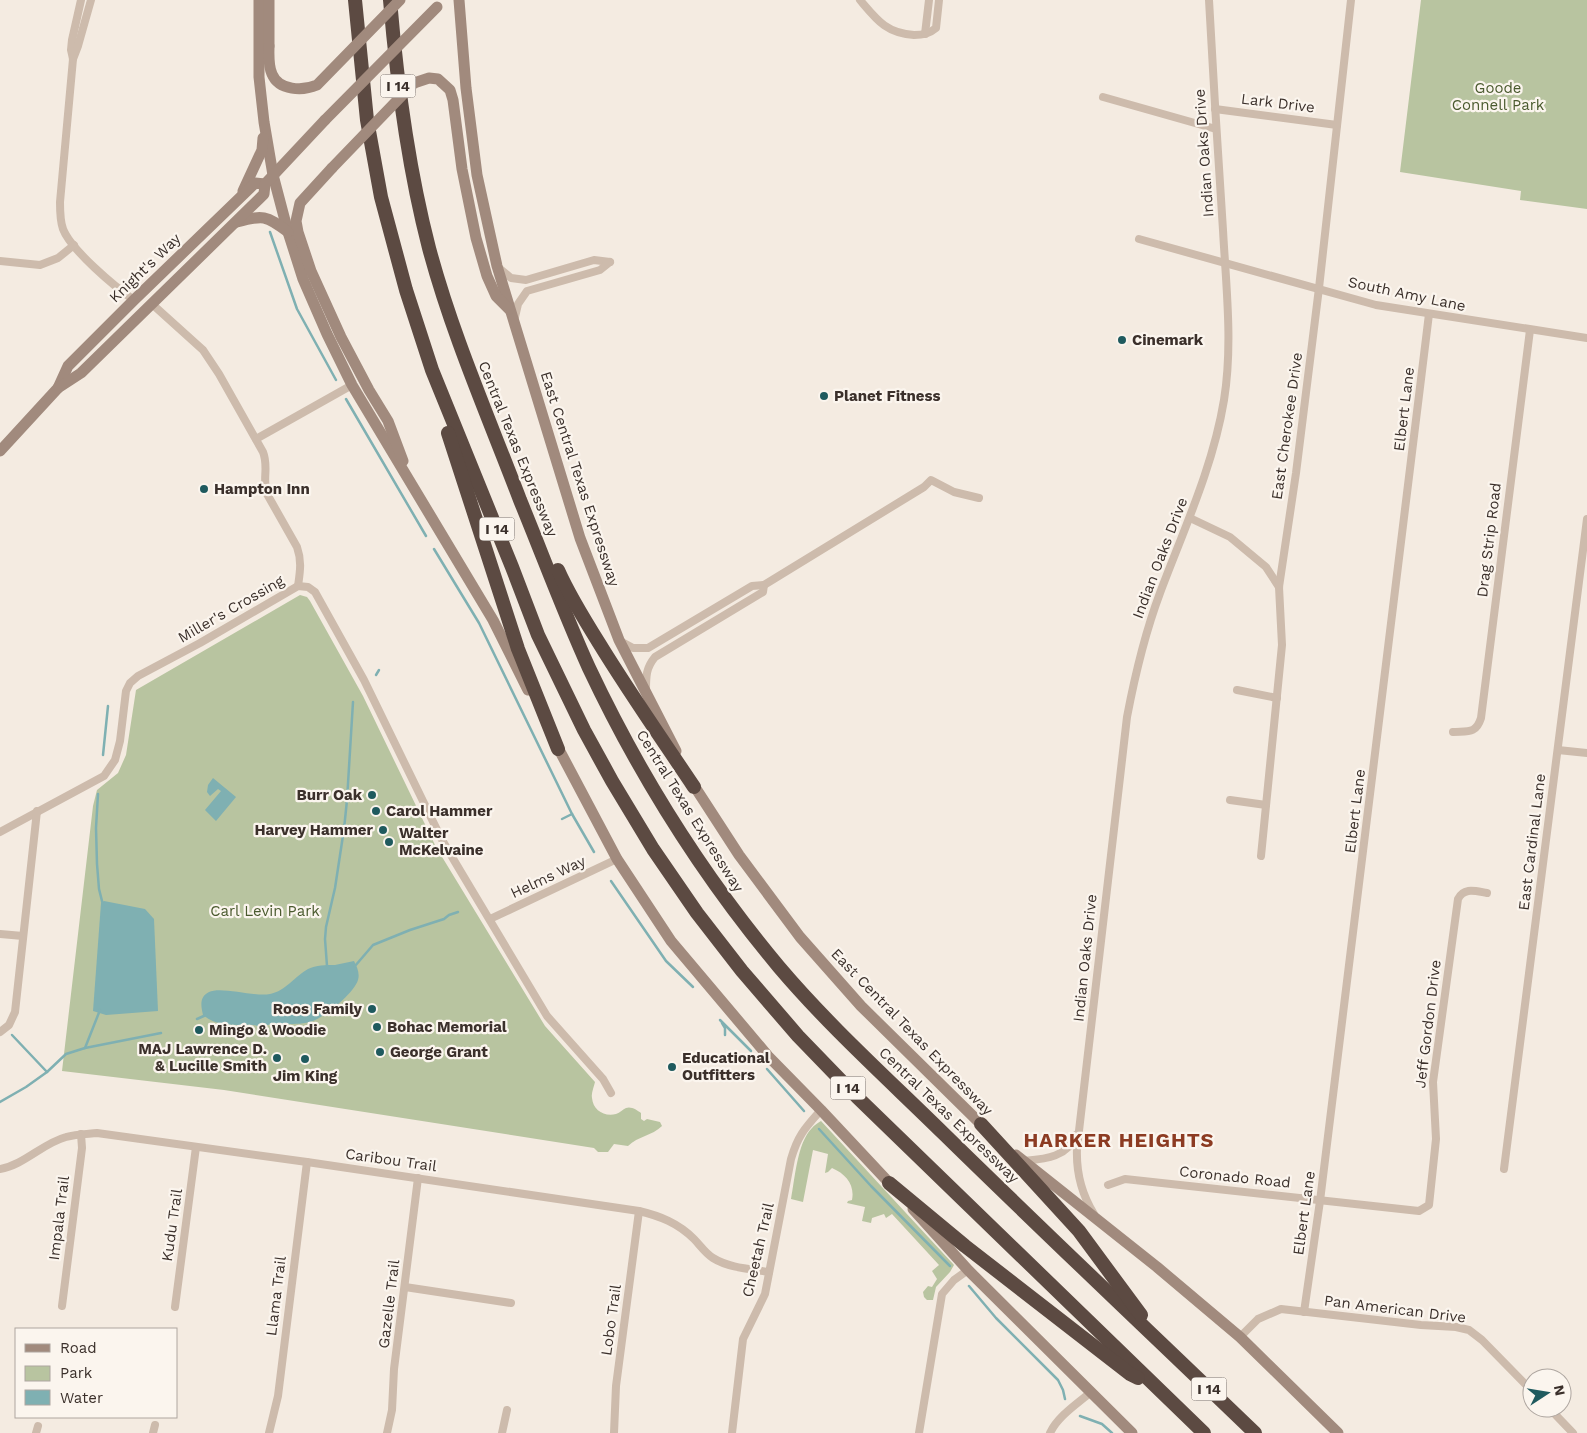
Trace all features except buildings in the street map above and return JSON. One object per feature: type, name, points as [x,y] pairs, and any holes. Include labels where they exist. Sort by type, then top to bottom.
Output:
[{"type":"highway","name":"I 14","points":[[355,0],[367,120],[382,197],[406,290],[432,370],[538,635],[568,698],[612,782],[676,883],[742,971],[798,1036],[865,1104],[1204,1433]]},
{"type":"highway","name":"Central Texas Expressway","points":[[390,0],[399,93],[412,172],[428,245],[459,343],[551,577],[589,667],[648,780],[730,905],[780,967],[820,1011],[997,1185],[1255,1433]]},
{"type":"highway","points":[[432,370],[433,388],[477,519],[503,605],[518,649],[558,749]]},
{"type":"highway","points":[[497,440],[510,455],[563,582],[584,620],[624,684],[694,787]]},
{"type":"highway","points":[[981,1124],[1079,1231],[1164,1346]]},
{"type":"highway","points":[[889,1183],[965,1246],[1130,1374],[1156,1388]]},
{"type":"main road","points":[[259,0],[259,77],[273,175],[288,232],[315,309],[352,385],[493,620],[558,749],[617,859],[671,941],[768,1056],[822,1110],[968,1270],[1132,1433]]},
{"type":"main road","points":[[270,0],[269,46],[271,73],[277,81],[285,86],[300,89],[318,85],[400,0]]},
{"type":"main road","name":"East Central Texas Expressway","points":[[459,0],[466,88],[478,175],[497,266],[510,310],[580,538],[618,640],[694,787],[739,855],[800,937],[861,1006],[981,1124],[1023,1161],[1157,1267],[1240,1337],[1338,1433]]},
{"type":"main road","name":"Knight's Way","points":[[0,451],[58,388],[81,373],[264,194],[265,184],[273,175],[440,3]]},
{"type":"main road","points":[[409,479],[399,446],[388,421],[341,337],[311,271],[296,221],[300,203],[414,83],[429,78],[438,79],[450,90],[462,169],[476,238],[487,276],[496,296],[510,310]]},
{"type":"main road","points":[[240,198],[262,150],[264,122]]},
{"type":"main road","name":"Knight's Way","points":[[58,388],[68,366],[134,300],[255,183],[265,184]]},
{"type":"main road","points":[[235,222],[265,216],[288,232]]},
{"type":"main road","points":[[105,350],[110,334],[136,306],[137,302],[134,300]]},
{"type":"street","points":[[73,59],[71,50],[72,40],[81,0]]},
{"type":"street","points":[[91,0],[73,59],[60,202],[61,218],[63,229],[74,245],[99,271],[134,300]]},
{"type":"street","points":[[860,0],[889,29],[902,34],[922,35],[932,32],[936,28],[939,0]]},
{"type":"street","points":[[925,34],[929,0]]},
{"type":"street","name":"Indian Oaks Drive","points":[[1079,1126],[1127,717],[1150,622],[1190,518],[1214,446],[1224,400],[1229,348],[1209,0]]},
{"type":"street","name":"East Cherokee Drive","points":[[1261,856],[1282,645],[1278,587],[1296,473],[1352,0]]},
{"type":"street","points":[[1103,97],[1216,129]]},
{"type":"street","name":"Lark Drive","points":[[1215,109],[1338,125]]},
{"type":"street","name":"South Amy Lane","points":[[1139,239],[1376,305],[1587,338]]},
{"type":"street","points":[[0,261],[40,265],[58,258],[74,245]]},
{"type":"street","points":[[497,266],[511,278],[526,280],[594,260],[610,262],[600,270],[527,291],[518,304],[514,322]]},
{"type":"street","points":[[152,304],[202,350],[219,374],[256,439],[266,460],[264,486],[267,494],[300,555],[301,564],[298,586]]},
{"type":"street","name":"Elbert Lane","points":[[1304,1312],[1320,1201],[1429,314]]},
{"type":"street","name":"Drag Strip Road","points":[[1453,732],[1473,731],[1478,726],[1481,718],[1530,330]]},
{"type":"street","points":[[256,439],[352,385]]},
{"type":"street","points":[[618,640],[633,648],[648,648],[752,586],[764,586],[924,487],[932,480],[954,492],[979,498]]},
{"type":"street","points":[[1190,518],[1230,537],[1266,567],[1278,587]]},
{"type":"street","name":"East Cardinal Lane","points":[[1504,1169],[1587,519]]},
{"type":"street","name":"Miller's Crossing","points":[[0,832],[104,776],[115,760],[120,741],[126,691],[130,683],[138,676],[200,643],[298,586],[308,587],[320,599],[364,680],[441,838],[548,1016],[603,1079],[611,1092]]},
{"type":"street","points":[[647,694],[646,677],[648,666],[655,657],[763,592],[764,586]]},
{"type":"street","points":[[1237,690],[1277,698]]},
{"type":"street","points":[[1558,750],[1587,753]]},
{"type":"street","points":[[1230,800],[1266,805]]},
{"type":"street","points":[[0,1032],[9,1025],[15,1012],[37,811]]},
{"type":"street","name":"Helms Way","points":[[490,919],[617,859]]},
{"type":"street","name":"Jeff Gordon Drive","points":[[1419,1211],[1429,1204],[1436,1139],[1433,1082],[1458,899],[1461,893],[1466,890],[1487,893]]},
{"type":"street","points":[[0,934],[23,936]]},
{"type":"street","name":"Cheetah Trail","points":[[732,1433],[743,1339],[763,1299],[791,1158],[796,1141],[822,1110]]},
{"type":"street","points":[[1023,1161],[1049,1158],[1062,1151],[1073,1142],[1079,1126]]},
{"type":"street","points":[[1079,1126],[1077,1163],[1079,1177],[1085,1199],[1101,1224]]},
{"type":"street","name":"Caribou Trail","points":[[0,1169],[17,1163],[66,1137],[97,1133],[639,1211],[656,1215],[679,1227],[705,1252],[723,1263],[769,1272]]},
{"type":"street","name":"Impala Trail","points":[[62,1306],[82,1148],[81,1134]]},
{"type":"street","name":"Kudu Trail","points":[[175,1307],[196,1147]]},
{"type":"street","name":"Llama Trail","points":[[269,1433],[278,1396],[307,1162]]},
{"type":"street","name":"Gazelle Trail","points":[[387,1433],[392,1410],[394,1369],[418,1178]]},
{"type":"street","name":"Coronado Road","points":[[1108,1185],[1126,1179],[1419,1211]]},
{"type":"street","name":"Lobo Trail","points":[[614,1433],[616,1386],[639,1211]]},
{"type":"street","points":[[919,1433],[942,1294],[954,1280],[968,1270]]},
{"type":"street","points":[[405,1287],[511,1303]]},
{"type":"street","name":"Pan American Drive","points":[[1240,1337],[1258,1319],[1281,1310],[1456,1327],[1470,1330],[1522,1381]]},
{"type":"street","points":[[1050,1433],[1052,1427],[1063,1415],[1091,1392]]},
{"type":"street","points":[[502,1433],[507,1410]]},
{"type":"street","points":[[1559,1418],[1573,1433]]},
{"type":"green space","name":"Goode Connell Park","points":[[1421,0],[1587,0],[1587,209],[1520,200],[1521,191],[1400,172]]},
{"type":"green space","name":"Carl Levin Park","points":[[300,595],[307,597],[310,601],[363,696],[436,847],[545,1026],[595,1082],[592,1092],[594,1106],[600,1112],[612,1115],[628,1108],[634,1109],[641,1113],[641,1119],[644,1121],[647,1119],[660,1122],[662,1126],[654,1132],[628,1146],[614,1144],[608,1152],[598,1152],[594,1148],[224,1090],[62,1071],[93,806],[97,790],[118,773],[126,755],[136,690]]},
{"type":"green space","points":[[821,1121],[954,1265],[936,1287],[933,1300],[927,1300],[923,1292],[928,1286],[932,1287],[937,1279],[932,1271],[939,1265],[892,1214],[886,1218],[884,1214],[872,1218],[871,1223],[862,1221],[865,1207],[847,1203],[852,1200],[853,1195],[851,1185],[845,1177],[832,1168],[825,1173],[828,1154],[813,1150],[803,1202],[791,1199],[797,1162],[803,1143],[813,1127]]},
{"type":"water","points":[[213,778],[236,797],[216,821],[205,810],[221,791],[218,789],[210,796],[207,792],[208,785]]},
{"type":"water","points":[[104,901],[145,909],[154,919],[158,1011],[106,1015],[93,1011],[101,903]]},
{"type":"water","points":[[354,961],[359,975],[351,991],[339,1004],[313,1021],[300,1024],[272,1024],[259,1027],[254,1025],[222,1024],[212,1021],[203,1015],[202,999],[206,994],[214,990],[270,994],[286,987],[303,972],[311,968]]},
{"type":"waterway","points":[[270,232],[297,309],[336,380]]},
{"type":"waterway","points":[[346,399],[426,536]]},
{"type":"waterway","points":[[434,549],[479,623],[572,814],[594,852]]},
{"type":"waterway","points":[[376,675],[379,670]]},
{"type":"waterway","points":[[327,966],[326,927],[335,888],[344,829],[353,702]]},
{"type":"waterway","points":[[103,755],[108,706]]},
{"type":"waterway","points":[[98,794],[96,828],[97,864],[99,889],[103,905]]},
{"type":"waterway","points":[[562,819],[572,814]]},
{"type":"waterway","points":[[611,881],[666,961],[693,987]]},
{"type":"waterway","points":[[355,966],[373,945],[458,912]]},
{"type":"waterway","points":[[85,1048],[100,1010]]},
{"type":"waterway","points":[[197,1019],[206,1015]]},
{"type":"waterway","points":[[720,1020],[751,1051]]},
{"type":"waterway","points":[[722,1023],[725,1028],[725,1035]]},
{"type":"waterway","points":[[0,1102],[47,1072],[66,1054],[85,1048],[161,1033]]},
{"type":"waterway","points":[[12,1035],[47,1072]]},
{"type":"waterway","points":[[767,1069],[804,1111]]},
{"type":"waterway","points":[[819,1129],[871,1186],[950,1266]]},
{"type":"waterway","points":[[969,1286],[996,1318],[1058,1380],[1065,1399]]},
{"type":"waterway","points":[[1080,1416],[1102,1424],[1112,1433]]},
{"type":"place","name":"Cinemark","points":[[1122,340]]},
{"type":"place","name":"Planet Fitness","points":[[824,396]]},
{"type":"place","name":"Hampton Inn","points":[[204,489]]},
{"type":"place","name":"Burr Oak","points":[[372,795]]},
{"type":"place","name":"Carol Hammer","points":[[376,811]]},
{"type":"place","name":"Harvey Hammer","points":[[383,830]]},
{"type":"place","name":"Walter McKelvaine","points":[[389,842]]},
{"type":"place","name":"Roos Family","points":[[372,1009]]},
{"type":"place","name":"Bohac Memorial","points":[[377,1027]]},
{"type":"place","name":"Mingo & Woodie","points":[[199,1030]]},
{"type":"place","name":"George Grant","points":[[380,1052]]},
{"type":"place","name":"MAJ Lawrence D. & Lucille Smith","points":[[277,1058]]},
{"type":"place","name":"Jim King","points":[[305,1059]]},
{"type":"place","name":"Educational Outfitters","points":[[672,1067]]},
{"type":"district","name":"HARKER HEIGHTS","points":[[1119,1140]]}]
